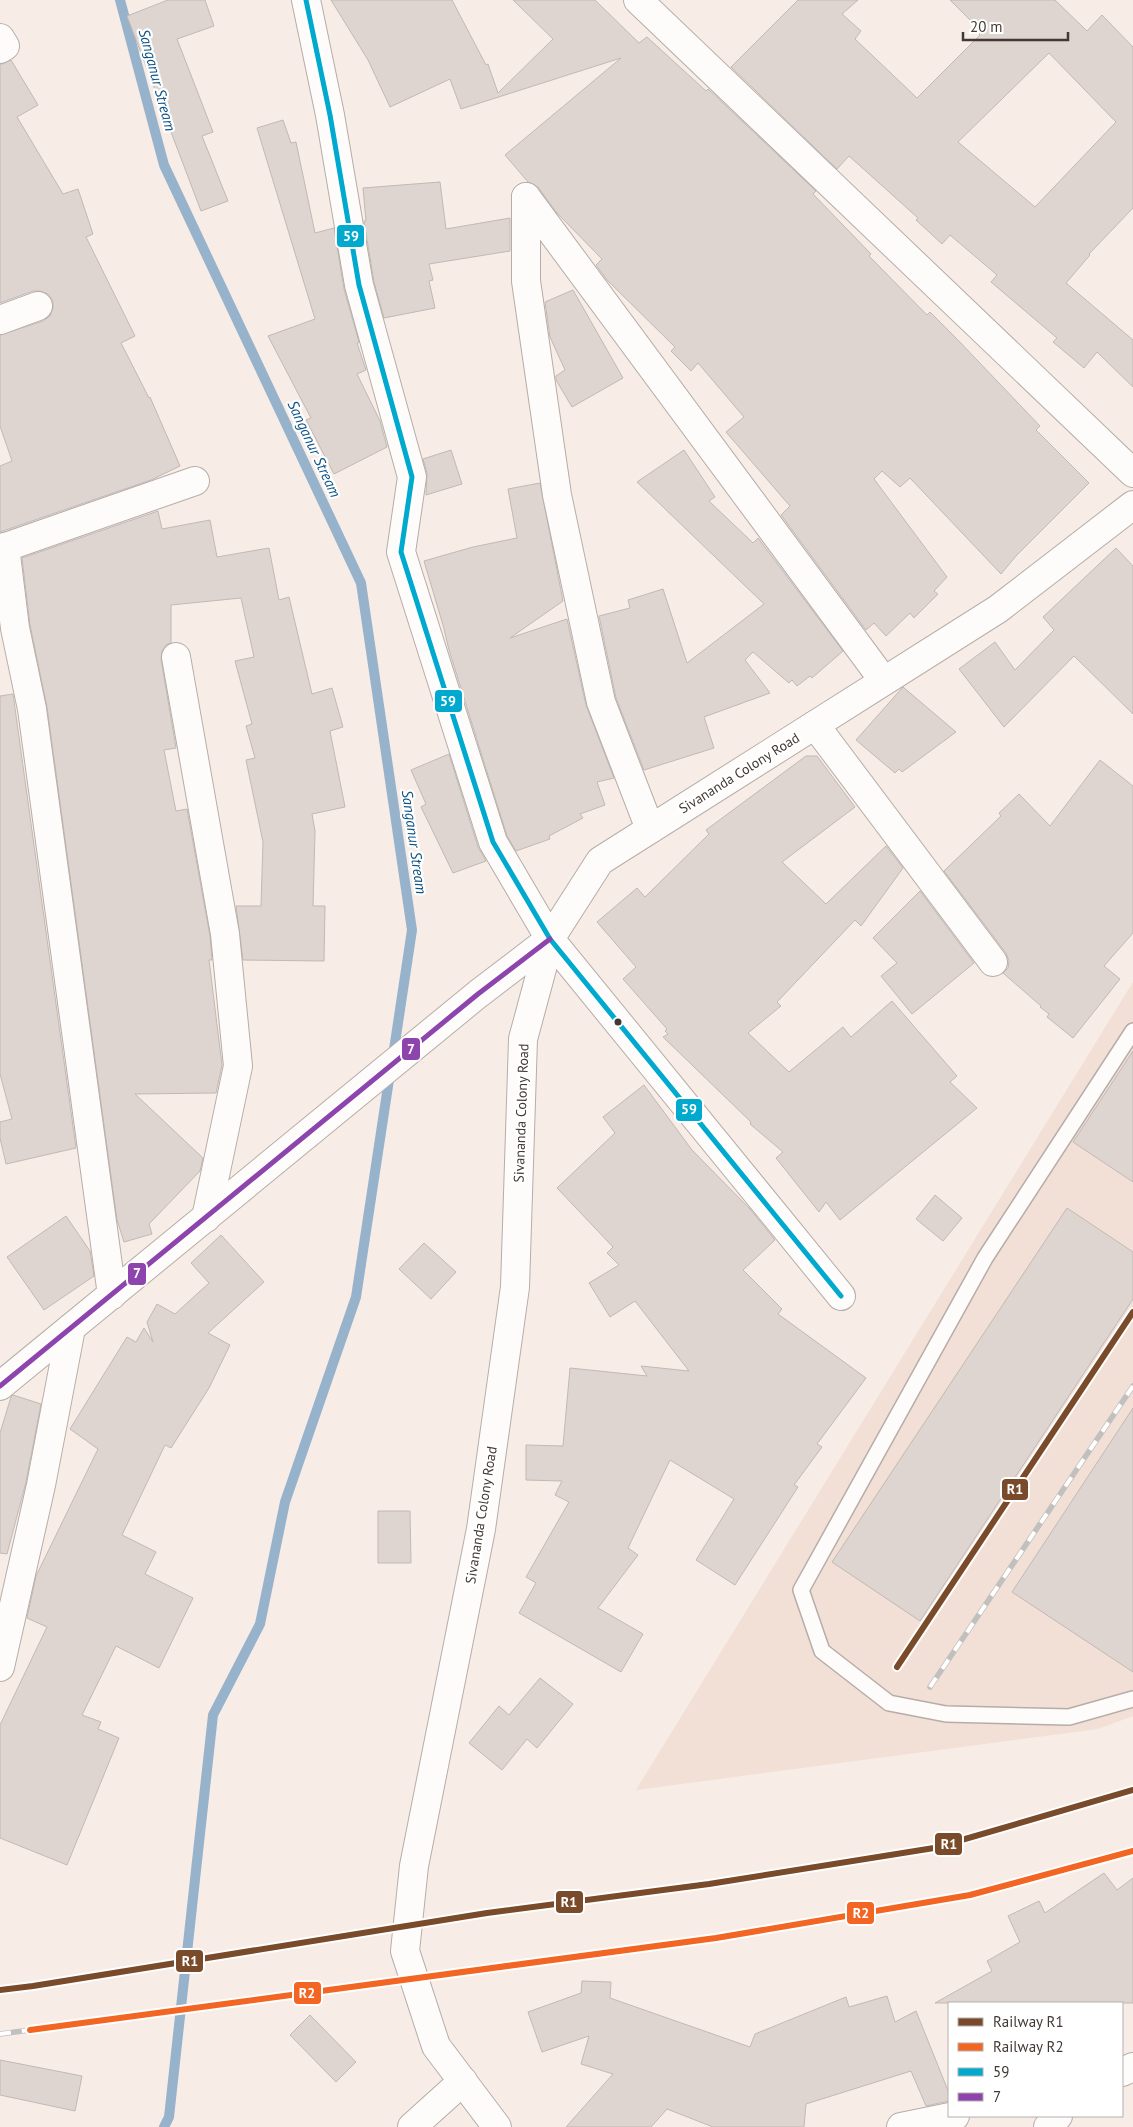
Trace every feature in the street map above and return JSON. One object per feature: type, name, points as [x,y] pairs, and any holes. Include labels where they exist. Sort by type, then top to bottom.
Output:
[{"type":"street","points":[[306,0],[330,115],[359,286],[412,477],[401,552],[493,842],[550,939],[841,1296]]},
{"type":"street","points":[[638,0],[1133,473]]},
{"type":"street","points":[[0,38],[5,46],[0,48]]},
{"type":"street","points":[[650,829],[601,702],[557,496],[526,281],[526,197],[884,681]]},
{"type":"street","points":[[0,320],[38,306]]},
{"type":"street","points":[[112,1295],[32,709],[15,628],[3,548],[195,481]]},
{"type":"street","name":"Sivananda Colony Road","points":[[497,2127],[436,2046],[405,1951],[414,1866],[481,1529],[515,1286],[523,1039],[550,939],[600,860],[998,609],[1133,504]]},
{"type":"street","points":[[176,657],[225,934],[238,1066],[206,1218]]},
{"type":"street","points":[[815,725],[993,962]]},
{"type":"street","points":[[0,1386],[478,994],[550,939]]},
{"type":"street","points":[[0,1668],[40,1485],[71,1328]]},
{"type":"street","points":[[412,2127],[463,2081]]},
{"type":"street","points":[[901,2127],[950,2117]]},
{"type":"street","points":[[1048,2127],[1057,2117]]},
{"type":"lane","points":[[1133,1031],[985,1258],[801,1590],[822,1651],[889,1703],[946,1714],[1069,1717],[1133,1699]]},
{"type":"shaded area","points":[[1133,982],[1133,1716],[1098,1729],[636,1790]]},
{"type":"building","points":[[168,0],[205,0],[214,26],[177,39],[213,132],[202,136],[228,201],[201,211],[127,16]]},
{"type":"building","points":[[331,0],[452,0],[486,65],[488,64],[498,93],[553,39],[513,0],[595,0],[639,43],[647,37],[706,91],[708,89],[816,191],[813,194],[871,254],[869,256],[927,315],[930,312],[955,337],[1040,426],[1036,430],[1089,483],[1016,556],[1001,574],[910,478],[900,487],[882,471],[874,479],[947,577],[934,591],[938,594],[914,618],[910,613],[886,636],[874,623],[866,630],[781,515],[790,506],[726,432],[744,417],[698,363],[691,371],[671,351],[675,347],[607,280],[596,265],[602,259],[557,213],[538,187],[528,182],[505,155],[621,58],[461,109],[450,79],[390,107],[368,60]]},
{"type":"building","points":[[798,0],[858,0],[842,14],[861,31],[855,39],[917,98],[980,35],[976,31],[978,28],[950,0],[1055,0],[1087,31],[1102,15],[1133,47],[1133,208],[1089,254],[1066,283],[1133,340],[1133,387],[1097,352],[1084,368],[1053,342],[1057,338],[991,282],[997,275],[950,235],[942,244],[916,220],[918,218],[849,156],[837,169],[731,67]],"holes":[[[1049,53],[1116,122],[1035,207],[958,142]]]},
{"type":"building","points":[[11,60],[38,105],[17,117],[63,194],[78,189],[93,234],[86,237],[135,336],[121,343],[150,397],[180,466],[151,480],[0,532],[0,466],[12,461],[0,426],[0,335],[43,321],[50,316],[53,308],[53,301],[48,294],[40,291],[33,291],[0,303],[0,65]]},
{"type":"building","points":[[283,120],[291,143],[296,142],[315,233],[334,228],[344,289],[359,342],[357,343],[366,370],[357,374],[380,421],[387,447],[334,474],[306,420],[311,418],[268,336],[315,319],[257,128]]},
{"type":"building","points":[[440,182],[446,229],[510,218],[510,251],[429,264],[433,280],[429,281],[435,308],[384,318],[374,282],[364,221],[366,221],[363,188]]},
{"type":"building","points":[[573,290],[623,378],[572,407],[556,380],[556,376],[565,370],[550,337],[545,302]]},
{"type":"building","points":[[451,450],[462,484],[426,495],[427,473],[423,459]]},
{"type":"building","points":[[684,450],[715,497],[709,501],[753,543],[758,538],[843,651],[812,678],[810,676],[797,686],[792,680],[789,683],[753,652],[745,660],[770,693],[704,717],[714,748],[644,770],[616,698],[599,616],[630,608],[628,600],[663,589],[687,663],[764,604],[637,482]]},
{"type":"building","points":[[540,483],[563,601],[510,638],[567,619],[586,705],[614,778],[597,782],[605,805],[580,814],[583,818],[549,836],[550,839],[516,851],[507,836],[449,650],[424,561],[473,547],[517,538],[508,489]]},
{"type":"building","points":[[158,511],[162,529],[210,520],[217,557],[269,548],[279,600],[289,597],[312,694],[332,688],[343,727],[330,731],[345,807],[312,814],[315,831],[313,906],[325,906],[324,961],[243,960],[236,906],[261,906],[263,842],[246,760],[255,758],[246,726],[252,724],[235,661],[254,657],[241,598],[171,605],[171,643],[166,645],[162,651],[161,659],[176,748],[164,750],[176,811],[187,809],[210,936],[212,960],[209,960],[222,1065],[216,1093],[135,1094],[203,1158],[200,1171],[149,1224],[152,1234],[124,1242],[117,1220],[47,707],[30,625],[22,558]]},
{"type":"building","points":[[1116,548],[1133,566],[1133,714],[1074,656],[1004,727],[959,669],[995,642],[1015,670],[1054,630],[1043,617]]},
{"type":"building","points":[[903,687],[956,732],[902,772],[899,769],[895,773],[856,740]]},
{"type":"building","points":[[13,694],[76,1148],[6,1164],[0,1138],[0,1122],[12,1119],[0,1074],[0,696]]},
{"type":"building","points":[[449,754],[478,847],[486,861],[453,873],[421,807],[426,804],[411,770]]},
{"type":"building","points":[[806,756],[817,756],[855,807],[782,862],[826,904],[886,846],[903,868],[861,926],[855,920],[777,1002],[781,1006],[748,1033],[789,1072],[843,1027],[851,1037],[892,1001],[957,1076],[950,1082],[977,1108],[840,1220],[826,1202],[819,1212],[776,1158],[783,1152],[750,1124],[751,1122],[663,1037],[668,1034],[665,1031],[667,1029],[623,979],[636,967],[597,922],[637,888],[645,897],[709,834],[706,830]]},
{"type":"building","points":[[1100,760],[1133,786],[1133,933],[1104,966],[1120,979],[1073,1038],[1047,1017],[1049,1014],[1041,1006],[1003,973],[1008,968],[1009,961],[1006,953],[944,871],[1001,816],[999,813],[1019,794],[1050,826]]},
{"type":"building","points":[[920,891],[974,963],[912,1014],[881,976],[897,963],[873,938]]},
{"type":"building","points":[[1133,1051],[1133,1182],[1073,1142]]},
{"type":"building","points":[[644,1085],[692,1150],[750,1209],[775,1240],[743,1270],[782,1309],[778,1314],[866,1378],[817,1444],[822,1447],[794,1485],[798,1487],[735,1585],[696,1560],[734,1499],[670,1460],[628,1548],[638,1555],[598,1608],[643,1634],[621,1672],[519,1613],[536,1583],[526,1577],[569,1502],[555,1495],[562,1481],[526,1480],[526,1445],[563,1446],[570,1368],[647,1376],[641,1366],[689,1371],[635,1301],[610,1317],[589,1283],[619,1265],[607,1253],[613,1247],[557,1188],[615,1133],[603,1117]]},
{"type":"building","points":[[935,1195],[962,1218],[943,1241],[916,1219]]},
{"type":"building","points":[[1067,1208],[1133,1252],[1133,1299],[920,1621],[832,1562]]},
{"type":"building","points":[[66,1216],[90,1251],[94,1276],[44,1310],[7,1257]]},
{"type":"building","points":[[221,1235],[264,1282],[208,1333],[230,1345],[209,1388],[171,1448],[165,1445],[122,1535],[156,1552],[145,1574],[193,1598],[159,1668],[116,1646],[82,1715],[101,1722],[98,1729],[119,1738],[67,1865],[0,1838],[0,1725],[47,1627],[27,1618],[36,1576],[98,1449],[70,1429],[127,1337],[136,1342],[144,1328],[153,1342],[147,1322],[157,1304],[175,1314],[209,1283],[191,1263]]},
{"type":"building","points":[[424,1243],[456,1272],[431,1299],[399,1269]]},
{"type":"building","points":[[13,1395],[41,1404],[26,1482],[7,1554],[0,1553],[0,1433]]},
{"type":"building","points":[[1133,1408],[1133,1672],[1012,1592]]},
{"type":"building","points":[[378,1511],[410,1511],[411,1563],[378,1563]]},
{"type":"building","points":[[540,1678],[573,1704],[537,1748],[527,1739],[502,1770],[469,1743],[499,1706],[509,1715]]},
{"type":"building","points":[[1104,1873],[1117,1890],[1133,1878],[1133,2003],[935,2003],[992,1971],[987,1961],[1020,1942],[1008,1916],[1039,1901],[1045,1913]]},
{"type":"building","points":[[582,1981],[611,1982],[610,1998],[750,2047],[755,2034],[846,1997],[849,2007],[887,1996],[895,2022],[916,2011],[948,2091],[948,2101],[926,2106],[911,2071],[806,2104],[804,2127],[713,2127],[667,2109],[651,2127],[566,2127],[613,2074],[581,2064],[589,2036],[542,2052],[528,2012],[581,1993]]},
{"type":"building","points":[[310,2015],[356,2062],[336,2082],[290,2035]]},
{"type":"building","points":[[0,2060],[82,2076],[75,2111],[0,2095]]},
{"type":"waterway","name":"Sanganur Stream","points":[[120,0],[164,165],[361,583],[412,930],[393,1056]]},
{"type":"waterway","points":[[164,2127],[169,2117],[213,1715],[260,1624],[285,1502],[356,1297],[390,1073]]},
{"type":"railway","points":[[897,1667],[1133,1312]]},
{"type":"railway","points":[[930,1687],[1133,1386]]},
{"type":"railway","points":[[0,2034],[716,1938],[970,1895],[1133,1851]]},
{"type":"rail line","name":"R1","points":[[897,1667],[1133,1312]]},
{"type":"rail line","name":"R1","points":[[0,1990],[487,1913],[709,1884],[934,1848],[1133,1790]]},
{"type":"rail line","name":"R2","points":[[30,2030],[716,1938],[970,1895],[1133,1851]]},
{"type":"transit line","name":"59","points":[[306,0],[330,115],[359,285],[412,477],[401,552],[493,842],[550,939],[841,1296]]},
{"type":"transit line","name":"7","points":[[0,1386],[478,994],[550,939]]}]
